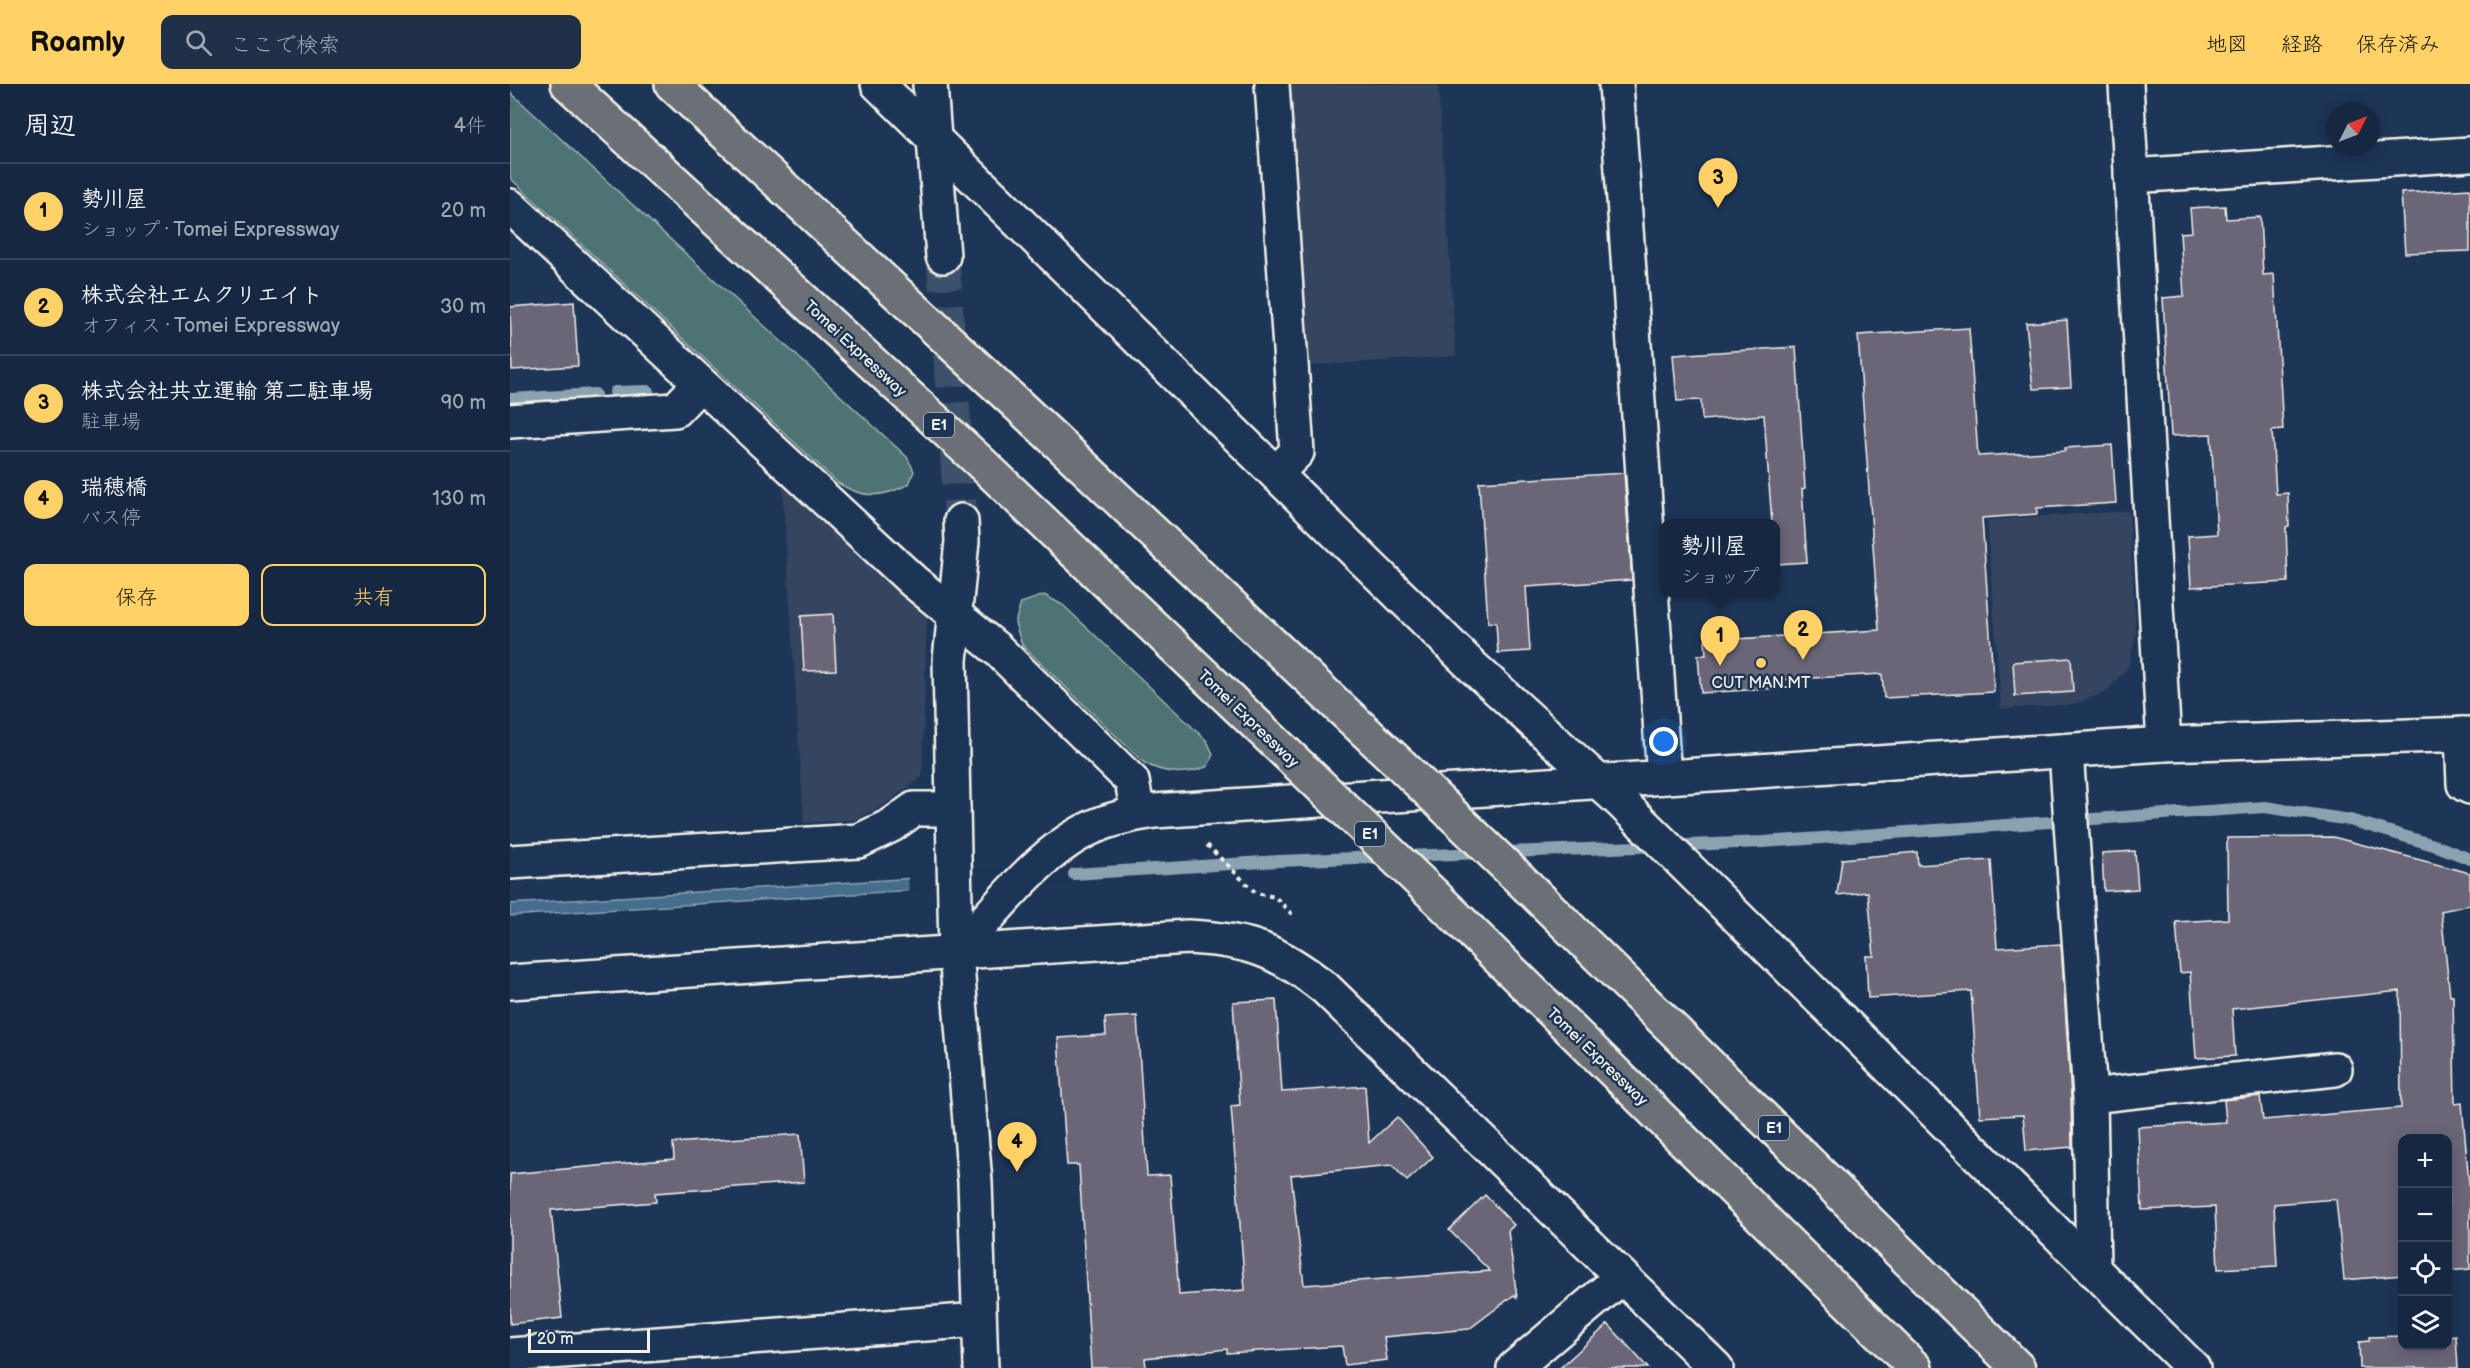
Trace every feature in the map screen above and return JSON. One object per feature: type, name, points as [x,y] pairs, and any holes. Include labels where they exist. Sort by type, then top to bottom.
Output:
[{"type":"highway","name":"Tomei Expressway","points":[[568,84],[977,459],[1305,771],[1915,1368]]},
{"type":"highway","name":"E1","points":[[672,84],[1401,765],[2018,1368]]},
{"type":"street","points":[[878,84],[1474,668],[1611,792],[2193,1368]]},
{"type":"street","points":[[930,84],[943,256]]},
{"type":"street","points":[[1272,84],[1297,452],[1276,473]]},
{"type":"street","points":[[1616,84],[1664,777]]},
{"type":"street","points":[[2126,84],[2164,744]]},
{"type":"street","points":[[2131,176],[2470,154]]},
{"type":"street","points":[[510,206],[912,581],[998,650],[1132,781],[1138,813]]},
{"type":"street","points":[[510,421],[675,410],[700,384]]},
{"type":"street","points":[[961,520],[962,542],[950,660],[955,912],[956,953],[975,1182],[981,1368]]},
{"type":"street","points":[[956,953],[1037,867],[1064,844],[1090,828],[1121,816],[1154,811],[1611,792],[1664,777],[2068,767],[2164,744],[2466,734],[2464,784],[2470,787]]},
{"type":"street","points":[[2068,767],[2090,1096],[2093,1270]]},
{"type":"street","points":[[510,862],[859,841],[892,825],[914,809],[953,809]]},
{"type":"street","points":[[510,982],[1188,937],[1225,939],[1262,949],[1295,965],[1325,988],[1716,1368]]},
{"type":"street","points":[[2090,1096],[2335,1069]]},
{"type":"street","points":[[1514,1368],[1622,1277]]},
{"type":"street","points":[[510,1355],[979,1320]]},
{"type":"path","points":[[1200,838],[1256,893],[1275,897],[1291,913],[1289,918]]},
{"type":"shaded area","points":[[1287,84],[1438,84],[1456,356],[1305,366]]},
{"type":"shaded area","points":[[782,481],[927,616],[922,777],[881,807],[854,820],[804,823]]},
{"type":"shaded area","points":[[2129,511],[2136,635],[2128,667],[2106,692],[2075,704],[2001,709],[1987,520]]},
{"type":"shaded area","points":[[1088,867],[1089,879],[510,916],[510,904]]},
{"type":"green space","points":[[510,92],[907,457],[914,471],[909,484],[890,492],[873,495],[856,492],[838,483],[510,178]]},
{"type":"green space","points":[[1044,595],[1063,605],[1207,741],[1213,754],[1208,766],[1191,771],[1175,772],[1158,769],[1143,762],[1022,645],[1015,623],[1021,603]]},
{"type":"pier","points":[[1088,864],[1091,866],[1092,879],[1089,882],[909,893],[908,875]]},
{"type":"building","points":[[2470,189],[2470,251],[2405,253],[2401,193]]},
{"type":"building","points":[[2225,206],[2226,219],[2260,217],[2263,275],[2274,274],[2283,430],[2272,431],[2276,494],[2288,493],[2289,526],[2286,527],[2288,582],[2191,587],[2188,536],[2217,534],[2211,434],[2171,436],[2163,298],[2184,296],[2180,233],[2192,232],[2190,208]]},
{"type":"building","points":[[574,302],[578,366],[512,370],[510,307]]},
{"type":"building","points":[[2067,320],[2071,387],[2033,389],[2026,323]]},
{"type":"building","points":[[1969,328],[1978,456],[2065,451],[2065,448],[2112,445],[2116,503],[2037,508],[2037,514],[1982,518],[1994,692],[1884,698],[1882,674],[1778,680],[1779,688],[1701,693],[1698,655],[1706,655],[1705,641],[1879,630],[1858,335]]},
{"type":"building","points":[[1796,347],[1807,562],[1780,564],[1780,519],[1772,519],[1764,415],[1702,420],[1701,400],[1677,401],[1673,355]]},
{"type":"building","points":[[1624,473],[1632,580],[1526,587],[1530,651],[1498,653],[1496,622],[1488,623],[1479,482]]},
{"type":"building","points":[[833,614],[836,670],[804,671],[801,616]]},
{"type":"building","points":[[2071,658],[2073,692],[2015,696],[2013,662]]},
{"type":"building","points":[[2333,837],[2470,873],[2470,905],[2441,911],[2450,996],[2453,996],[2455,1104],[2462,1103],[2470,1195],[2470,1269],[2452,1271],[2452,1134],[2398,1134],[2398,1275],[2344,1280],[2336,1199],[2274,1204],[2277,1266],[2218,1269],[2215,1207],[2142,1210],[2138,1127],[2226,1122],[2224,1100],[2260,1096],[2263,1120],[2401,1108],[2400,991],[2232,1009],[2235,1056],[2196,1058],[2190,972],[2180,973],[2176,922],[2228,919],[2227,838]]},
{"type":"building","points":[[2135,851],[2138,889],[2104,891],[2102,853]]},
{"type":"building","points":[[1917,852],[1918,865],[1991,860],[1997,948],[2061,944],[2072,1147],[2026,1151],[2023,1115],[1980,1117],[1971,991],[1868,998],[1866,956],[1874,956],[1868,892],[1837,895],[1842,859]]},
{"type":"building","points":[[1276,1000],[1282,1092],[1365,1086],[1369,1143],[1397,1117],[1433,1157],[1407,1181],[1392,1165],[1291,1175],[1304,1285],[1490,1271],[1449,1230],[1485,1195],[1514,1225],[1508,1231],[1517,1298],[1514,1295],[1469,1329],[1384,1337],[1387,1360],[1345,1365],[1342,1346],[1227,1353],[1227,1349],[1145,1358],[1146,1368],[1091,1368],[1079,1165],[1067,1165],[1058,1038],[1106,1035],[1105,1018],[1137,1016],[1147,1176],[1170,1175],[1179,1295],[1245,1290],[1231,1106],[1240,1105],[1233,1002]]},
{"type":"building","points":[[800,1134],[804,1182],[655,1193],[656,1202],[551,1210],[562,1318],[510,1324],[510,1174],[674,1159],[673,1143]]},
{"type":"building","points":[[1608,1324],[1648,1368],[1560,1368]]},
{"type":"building","points":[[2398,1336],[2398,1350],[2452,1350],[2452,1336],[2456,1336],[2458,1368],[2360,1368],[2359,1342],[2369,1341],[2369,1337]]},
{"type":"waterway","points":[[615,392],[648,391]]},
{"type":"waterway","points":[[510,399],[595,394]]},
{"type":"waterway","points":[[1074,874],[1279,861],[1763,842],[2265,807],[2350,820],[2437,846],[2470,859]]},
{"type":"tunnel","points":[[943,256],[961,521]]},
{"type":"place","name":"株式会社共立運輸 第二駐車場","points":[[1718,208]]},
{"type":"place","name":"株式会社エムクリエイト","points":[[1803,660]]},
{"type":"place","name":"CUT MAN.MT","points":[[1761,663]]},
{"type":"place","name":"勢川屋","points":[[1720,666]]},
{"type":"place","name":"瑞穂橋","points":[[1017,1172]]}]
